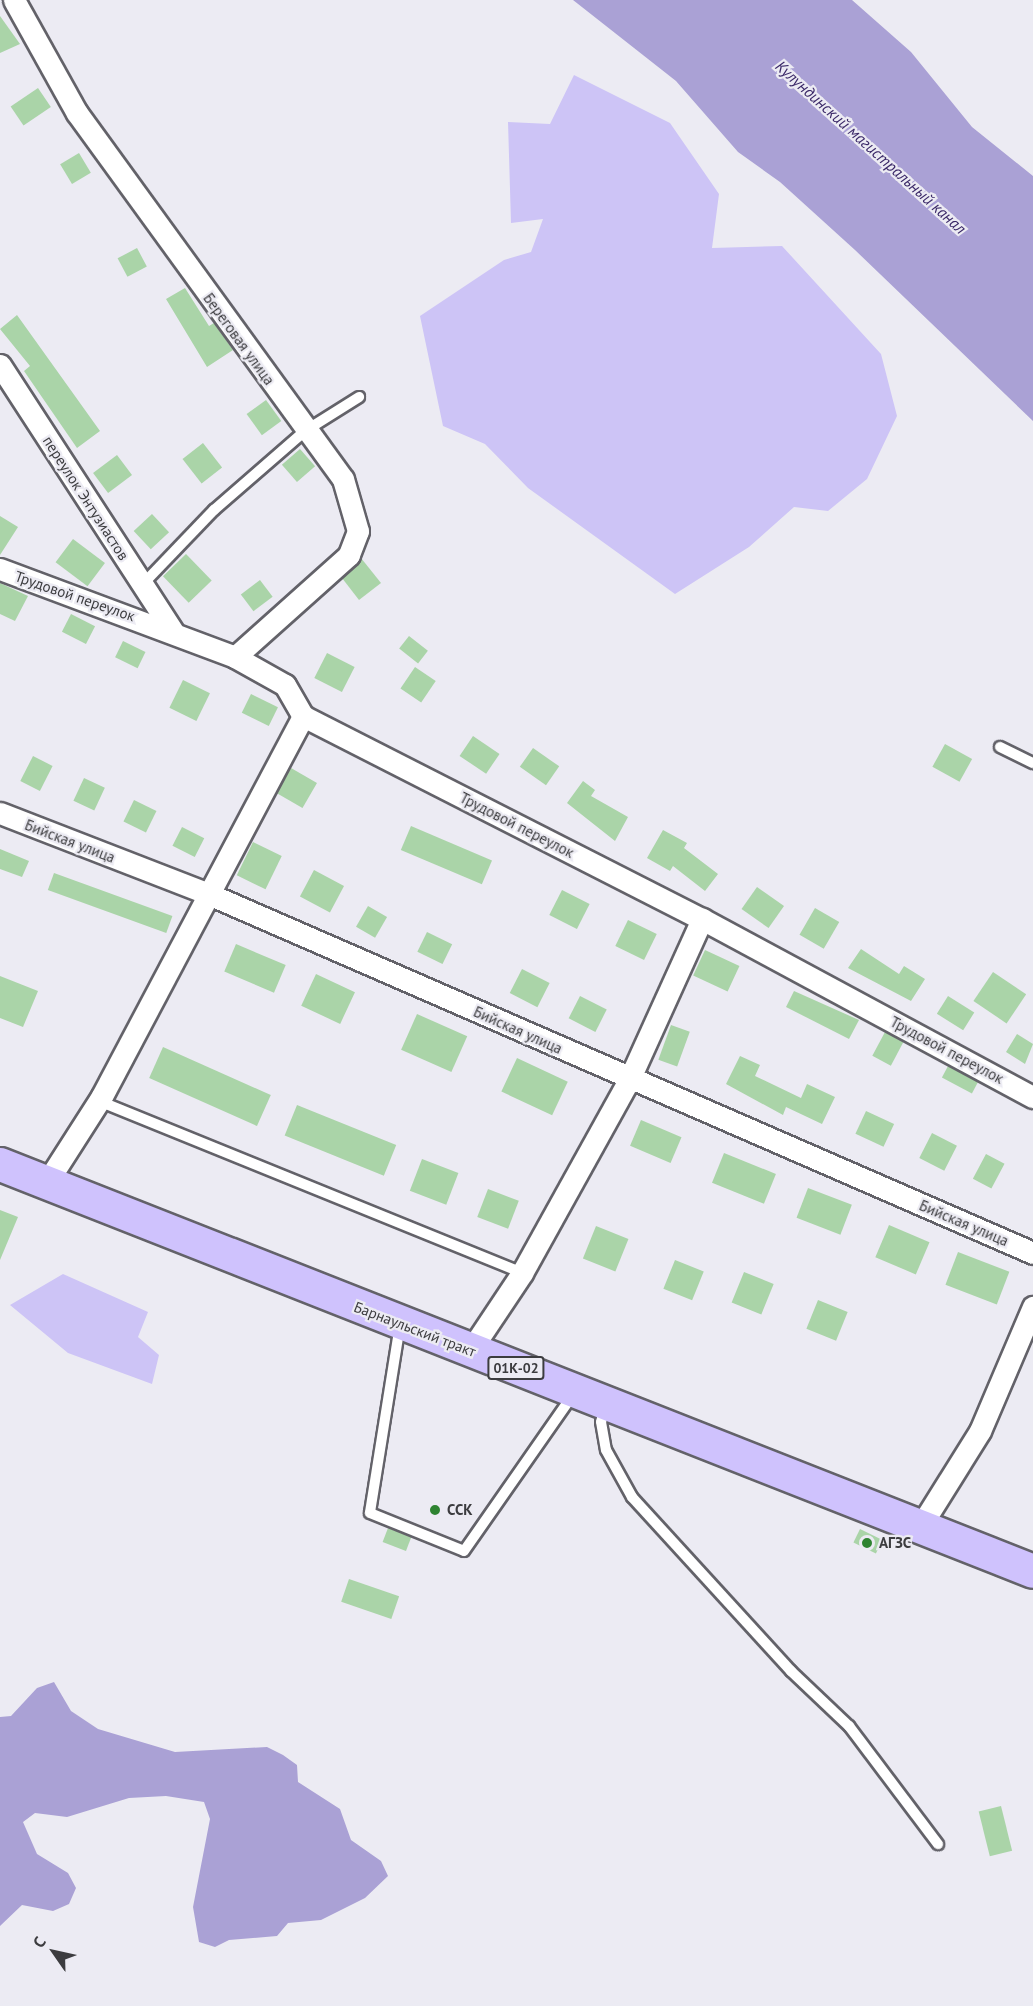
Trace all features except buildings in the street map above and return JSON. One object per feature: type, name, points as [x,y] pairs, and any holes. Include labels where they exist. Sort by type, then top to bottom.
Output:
[{"type":"main road","name":"Барнаульский тракт","points":[[0,1164],[400,1324],[1033,1571]]},
{"type":"street","name":"Береговая улица","points":[[14,0],[77,113],[306,431],[344,479],[358,531],[355,544],[235,657]]},
{"type":"street","name":"переулок Энтузиастов","points":[[0,365],[173,631]]},
{"type":"street","name":"Трудовой переулок","points":[[0,569],[173,631],[235,657],[285,685],[303,716],[702,919],[1033,1097]]},
{"type":"street","points":[[47,1182],[99,1101],[211,895],[303,716]]},
{"type":"street","name":"Бийская улица","points":[[0,813],[211,895],[629,1080],[1033,1253]]},
{"type":"street","points":[[470,1351],[522,1274],[629,1080],[702,919]]},
{"type":"street","points":[[920,1527],[980,1431],[1033,1307]]},
{"type":"lane","points":[[142,585],[214,510],[306,431],[359,397]]},
{"type":"lane","points":[[1000,747],[1033,763]]},
{"type":"lane","points":[[99,1101],[522,1274]]},
{"type":"lane","points":[[400,1324],[370,1513],[464,1551],[591,1397]]},
{"type":"lane","points":[[591,1397],[600,1422],[606,1450],[632,1497],[791,1671],[849,1726],[938,1845]]},
{"type":"shaded area","points":[[574,75],[670,123],[719,194],[712,248],[782,246],[881,354],[897,416],[867,479],[828,511],[794,507],[749,547],[675,594],[528,488],[485,444],[443,426],[420,316],[504,260],[531,252],[543,219],[511,223],[508,122],[550,124]]},
{"type":"shaded area","points":[[63,1274],[148,1312],[138,1337],[159,1355],[152,1384],[68,1353],[10,1305]]},
{"type":"water","name":"Кулундинский магистральный канал","points":[[573,0],[852,0],[911,52],[972,127],[1033,176],[1033,421],[855,250],[780,182],[738,152],[676,81]]},
{"type":"water","points":[[54,1682],[71,1711],[98,1729],[175,1752],[267,1747],[283,1755],[297,1765],[298,1782],[340,1809],[351,1840],[381,1861],[388,1876],[365,1898],[321,1920],[288,1923],[277,1936],[229,1940],[215,1947],[199,1942],[193,1907],[210,1819],[204,1802],[166,1796],[129,1798],[67,1817],[35,1813],[23,1822],[37,1854],[68,1873],[76,1888],[69,1904],[53,1911],[22,1905],[0,1926],[0,1717],[11,1716],[37,1688]]},
{"type":"place","name":"ССК","points":[[435,1510]]},
{"type":"place","name":"АГЗС","points":[[867,1543]]}]
